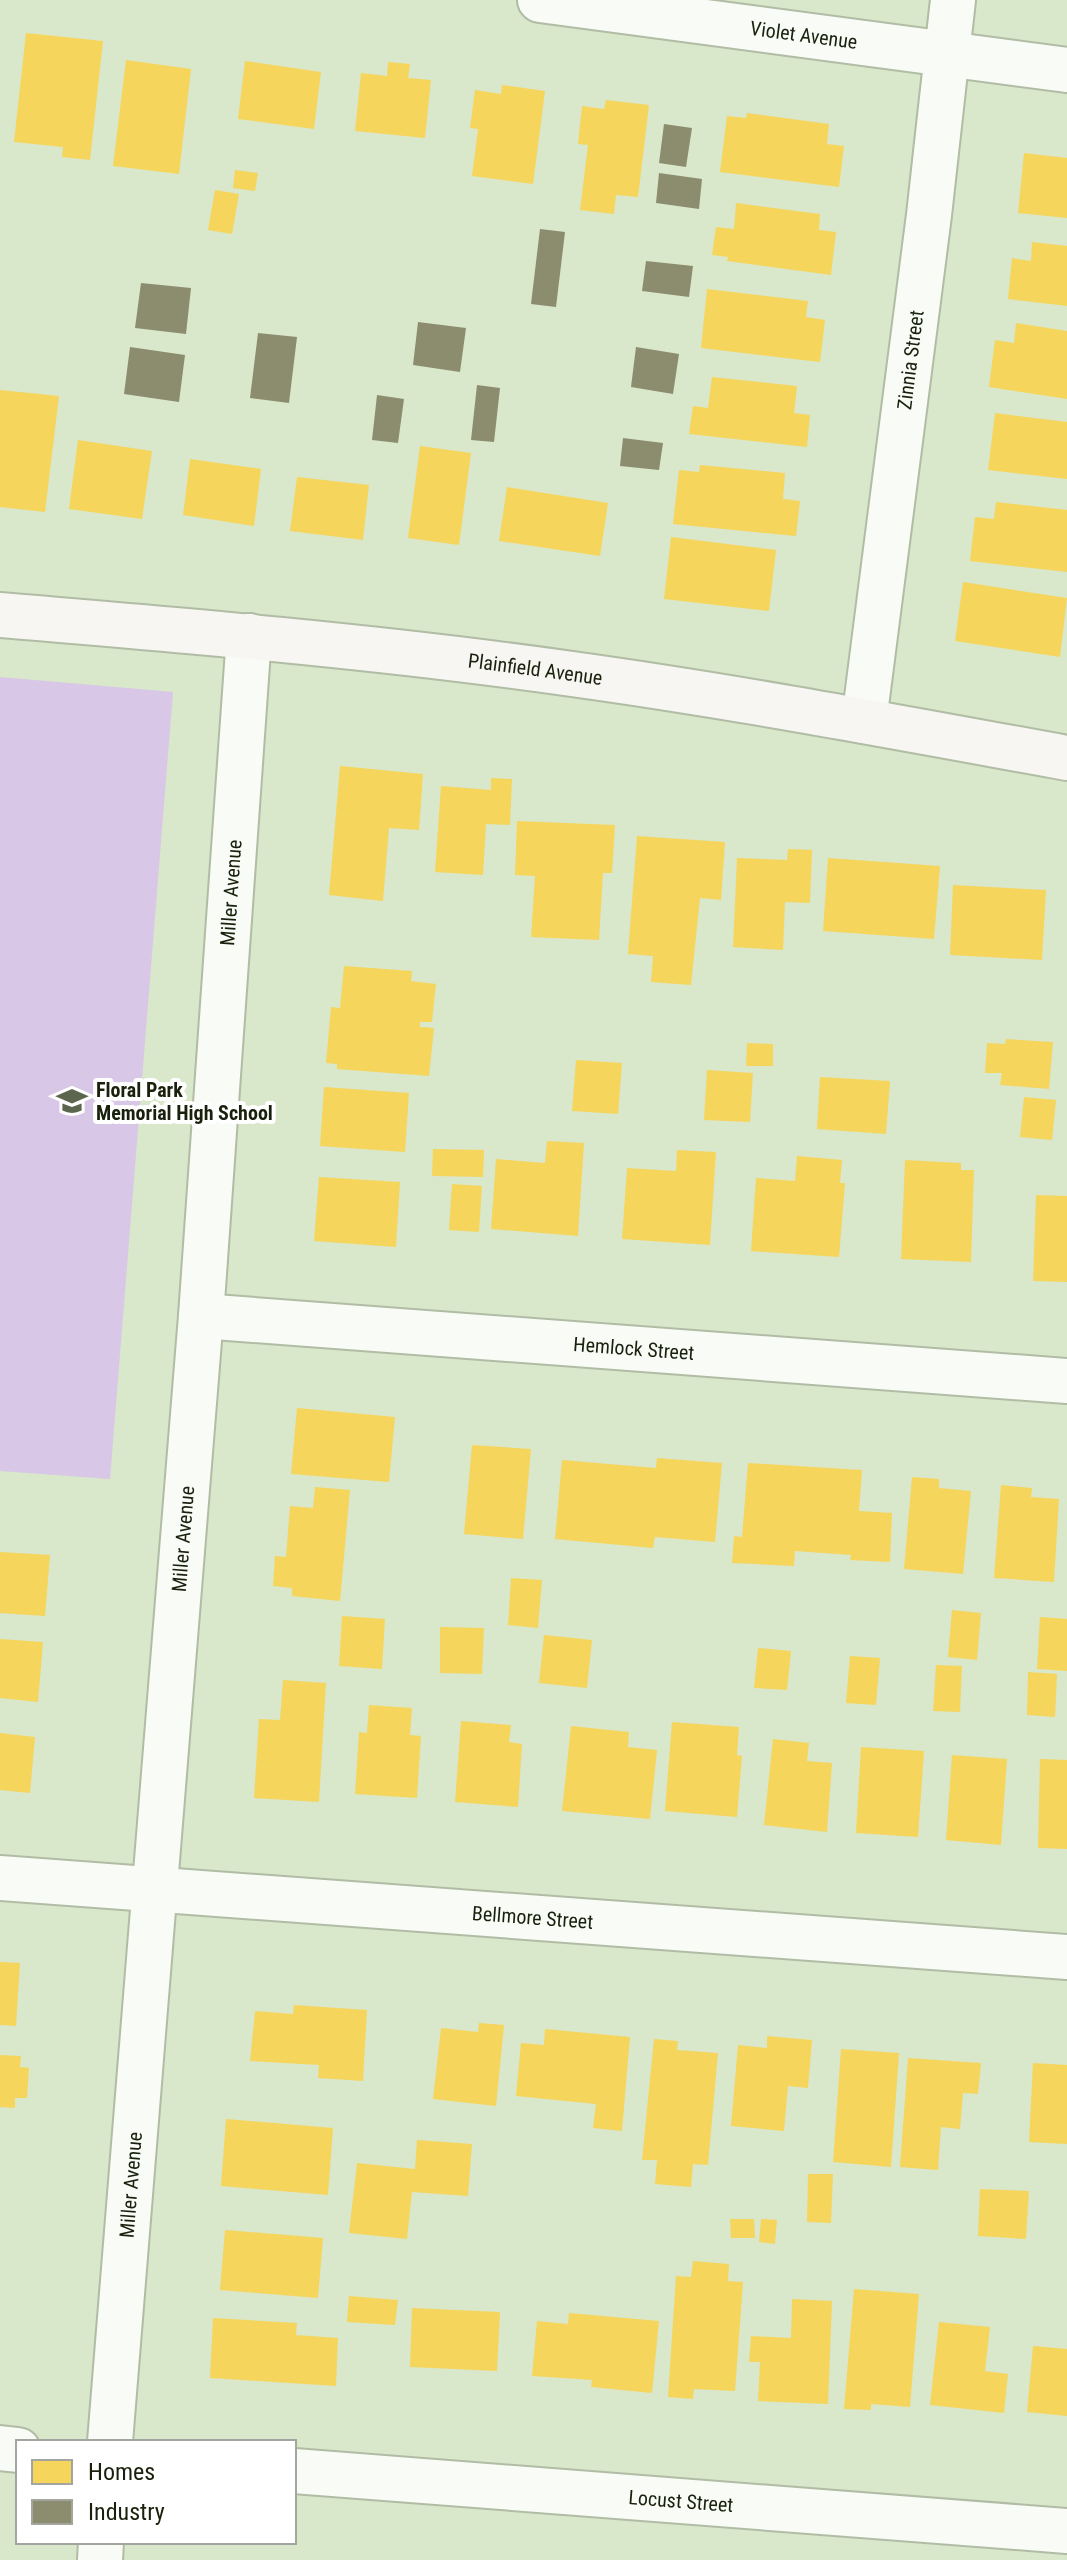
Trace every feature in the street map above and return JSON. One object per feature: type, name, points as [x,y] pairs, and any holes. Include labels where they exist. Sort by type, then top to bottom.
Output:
[{"type":"main road","name":"Plainfield Avenue","points":[[0,615],[249,636],[573,674],[864,721],[1067,758]]},
{"type":"street","name":"Violet Avenue","points":[[540,0],[1067,70]]},
{"type":"street","name":"Zinnia Street","points":[[864,721],[929,215],[953,0]]},
{"type":"street","name":"Miller Avenue","points":[[110,2440],[201,1316],[249,636]]},
{"type":"street","name":"Hemlock Street","points":[[201,1316],[1067,1381]]},
{"type":"street","name":"Bellmore Street","points":[[0,1878],[1067,1957]]},
{"type":"street","name":"Locust Street","points":[[296,2471],[1067,2531]]},
{"type":"shaded area","name":"Floral Park Memorial High School","points":[[0,677],[173,692],[110,1479],[0,1471]]},
{"type":"building: Homes","points":[[26,33],[103,41],[90,160],[62,157],[63,147],[14,142]]},
{"type":"building: Homes","points":[[126,60],[191,69],[179,174],[113,166]]},
{"type":"building: Homes","points":[[245,61],[321,72],[314,129],[238,119]]},
{"type":"building: Homes","points":[[388,62],[410,64],[408,78],[431,80],[425,138],[355,131],[361,73],[387,76]]},
{"type":"building: Homes","points":[[502,85],[545,91],[533,184],[472,176],[478,129],[470,128],[475,90],[501,94]]},
{"type":"building: Homes","points":[[606,100],[649,105],[638,197],[616,195],[614,214],[580,210],[588,145],[578,144],[582,106],[604,109]]},
{"type":"building: Homes","points":[[747,113],[829,124],[827,144],[844,146],[839,187],[720,172],[727,116],[746,118]]},
{"type":"building: Homes","points":[[1024,153],[1067,158],[1067,218],[1018,213]]},
{"type":"building: Homes","points":[[235,170],[258,173],[255,191],[233,188]]},
{"type":"building: Homes","points":[[215,190],[239,194],[232,234],[208,230]]},
{"type":"building: Homes","points":[[736,203],[820,214],[819,230],[836,232],[831,275],[727,261],[728,257],[712,255],[716,227],[734,229]]},
{"type":"building: Homes","points":[[1032,242],[1067,246],[1067,306],[1008,299],[1012,258],[1031,261]]},
{"type":"building: Homes","points":[[707,289],[808,301],[806,317],[825,320],[820,362],[701,348]]},
{"type":"building: Homes","points":[[1016,323],[1067,331],[1067,399],[989,387],[995,340],[1014,343]]},
{"type":"building: Homes","points":[[712,377],[797,386],[794,413],[810,415],[807,447],[689,434],[693,406],[708,408]]},
{"type":"building: Homes","points":[[0,390],[59,396],[45,512],[0,507]]},
{"type":"building: Homes","points":[[995,413],[1067,422],[1067,479],[988,470]]},
{"type":"building: Homes","points":[[78,440],[152,451],[142,519],[69,509]]},
{"type":"building: Homes","points":[[420,446],[471,453],[459,545],[408,538]]},
{"type":"building: Homes","points":[[190,459],[261,469],[254,526],[183,515]]},
{"type":"building: Homes","points":[[700,465],[785,473],[783,499],[800,501],[796,536],[673,524],[679,470],[699,472]]},
{"type":"building: Homes","points":[[297,477],[369,485],[363,540],[290,531]]},
{"type":"building: Homes","points":[[507,487],[608,503],[600,556],[499,541]]},
{"type":"building: Homes","points":[[996,502],[1067,510],[1067,572],[970,561],[975,517],[994,519]]},
{"type":"building: Homes","points":[[671,537],[776,550],[769,611],[664,599]]},
{"type":"building: Homes","points":[[963,582],[1067,598],[1060,657],[955,641]]},
{"type":"building: Homes","points":[[340,766],[423,774],[419,830],[389,828],[383,901],[329,895]]},
{"type":"building: Homes","points":[[491,778],[512,779],[510,825],[486,824],[483,875],[435,872],[441,786],[491,790]]},
{"type":"building: Homes","points":[[517,821],[615,825],[612,873],[603,873],[599,940],[531,937],[535,876],[515,875]]},
{"type":"building: Homes","points":[[637,836],[725,842],[721,900],[700,898],[691,985],[651,982],[653,956],[628,954]]},
{"type":"building: Homes","points":[[788,849],[812,850],[810,903],[785,902],[783,950],[733,947],[737,858],[787,860]]},
{"type":"building: Homes","points":[[828,858],[940,866],[934,939],[823,931]]},
{"type":"building: Homes","points":[[953,885],[1046,890],[1042,960],[950,955]]},
{"type":"building: Homes","points":[[344,966],[412,971],[411,981],[436,984],[432,1022],[420,1022],[420,1027],[434,1028],[429,1076],[337,1069],[337,1064],[326,1063],[331,1007],[340,1008]]},
{"type":"building: Homes","points":[[1006,1039],[1053,1042],[1049,1089],[1000,1085],[1002,1073],[985,1073],[987,1043],[1005,1044]]},
{"type":"building: Homes","points":[[747,1043],[773,1044],[773,1066],[746,1066]]},
{"type":"building: Homes","points":[[576,1060],[622,1063],[618,1114],[572,1111]]},
{"type":"building: Homes","points":[[707,1070],[753,1073],[750,1122],[704,1120]]},
{"type":"building: Homes","points":[[820,1077],[890,1081],[886,1134],[817,1129]]},
{"type":"building: Homes","points":[[324,1087],[409,1093],[405,1152],[320,1146]]},
{"type":"building: Homes","points":[[1024,1097],[1056,1100],[1052,1140],[1020,1137]]},
{"type":"building: Homes","points":[[547,1141],[584,1143],[578,1236],[491,1229],[496,1159],[545,1163]]},
{"type":"building: Homes","points":[[433,1149],[484,1150],[483,1177],[432,1176]]},
{"type":"building: Homes","points":[[677,1150],[716,1152],[710,1245],[622,1239],[627,1168],[676,1171]]},
{"type":"building: Homes","points":[[797,1156],[842,1160],[840,1183],[845,1183],[839,1257],[751,1251],[756,1178],[795,1181]]},
{"type":"building: Homes","points":[[905,1160],[961,1163],[961,1170],[974,1170],[971,1262],[901,1259]]},
{"type":"building: Homes","points":[[319,1177],[400,1182],[396,1247],[314,1241]]},
{"type":"building: Homes","points":[[452,1184],[482,1186],[479,1232],[449,1230]]},
{"type":"building: Homes","points":[[1036,1195],[1067,1196],[1067,1282],[1033,1281]]},
{"type":"building: Homes","points":[[297,1408],[395,1417],[389,1482],[291,1474]]},
{"type":"building: Homes","points":[[472,1445],[531,1449],[523,1539],[464,1534]]},
{"type":"building: Homes","points":[[657,1458],[722,1463],[715,1542],[655,1537],[653,1548],[555,1539],[562,1460],[656,1468]]},
{"type":"building: Homes","points":[[748,1463],[862,1470],[859,1511],[892,1513],[890,1562],[850,1560],[851,1555],[795,1551],[794,1566],[732,1563],[734,1536],[742,1537]]},
{"type":"building: Homes","points":[[912,1477],[939,1479],[939,1488],[971,1491],[963,1574],[904,1569]]},
{"type":"building: Homes","points":[[1001,1485],[1032,1488],[1031,1497],[1059,1499],[1054,1582],[994,1578]]},
{"type":"building: Homes","points":[[315,1487],[350,1490],[340,1601],[292,1596],[292,1588],[273,1586],[275,1556],[286,1557],[290,1506],[313,1508]]},
{"type":"building: Homes","points":[[0,1552],[50,1555],[45,1616],[0,1613]]},
{"type":"building: Homes","points":[[511,1578],[542,1580],[538,1628],[508,1625]]},
{"type":"building: Homes","points":[[952,1610],[981,1613],[977,1660],[948,1657]]},
{"type":"building: Homes","points":[[342,1616],[385,1619],[382,1669],[339,1666]]},
{"type":"building: Homes","points":[[1040,1617],[1067,1619],[1067,1671],[1037,1669]]},
{"type":"building: Homes","points":[[440,1627],[484,1628],[482,1674],[440,1673]]},
{"type":"building: Homes","points":[[544,1635],[592,1640],[587,1688],[539,1683]]},
{"type":"building: Homes","points":[[0,1639],[43,1642],[38,1702],[0,1698]]},
{"type":"building: Homes","points":[[758,1648],[791,1651],[787,1690],[754,1688]]},
{"type":"building: Homes","points":[[850,1656],[880,1658],[876,1705],[846,1703]]},
{"type":"building: Homes","points":[[936,1665],[962,1666],[960,1712],[933,1711]]},
{"type":"building: Homes","points":[[1028,1672],[1057,1674],[1055,1717],[1027,1715]]},
{"type":"building: Homes","points":[[283,1680],[326,1683],[319,1802],[254,1798],[259,1719],[280,1720]]},
{"type":"building: Homes","points":[[369,1705],[412,1708],[410,1735],[421,1736],[417,1798],[355,1794],[359,1732],[367,1733]]},
{"type":"building: Homes","points":[[461,1721],[511,1725],[509,1742],[522,1744],[518,1807],[455,1802]]},
{"type":"building: Homes","points":[[672,1722],[739,1727],[737,1755],[742,1756],[737,1817],[665,1811]]},
{"type":"building: Homes","points":[[571,1726],[629,1732],[628,1747],[657,1750],[650,1819],[562,1811]]},
{"type":"building: Homes","points":[[0,1733],[35,1737],[30,1793],[0,1790]]},
{"type":"building: Homes","points":[[773,1739],[809,1743],[807,1761],[832,1763],[827,1832],[764,1825]]},
{"type":"building: Homes","points":[[861,1747],[924,1751],[918,1837],[856,1833]]},
{"type":"building: Homes","points":[[952,1755],[1007,1759],[1001,1845],[946,1840]]},
{"type":"building: Homes","points":[[1040,1759],[1067,1760],[1067,1849],[1038,1848]]},
{"type":"building: Homes","points":[[0,1962],[20,1963],[16,2026],[0,2025]]},
{"type":"building: Homes","points":[[294,2005],[367,2010],[363,2081],[318,2078],[319,2065],[250,2061],[255,2011],[293,2014]]},
{"type":"building: Homes","points":[[479,2023],[504,2025],[496,2106],[433,2099],[441,2028],[478,2032]]},
{"type":"building: Homes","points":[[545,2029],[630,2037],[622,2131],[593,2128],[596,2104],[516,2096],[521,2043],[544,2045]]},
{"type":"building: Homes","points":[[767,2036],[812,2040],[808,2088],[788,2086],[784,2131],[731,2126],[738,2045],[767,2048]]},
{"type":"building: Homes","points":[[654,2039],[678,2041],[677,2050],[718,2053],[708,2165],[693,2164],[691,2187],[655,2184],[657,2160],[642,2160]]},
{"type":"building: Homes","points":[[841,2049],[899,2053],[891,2167],[833,2162]]},
{"type":"building: Homes","points":[[0,2055],[21,2056],[20,2067],[29,2068],[27,2098],[15,2098],[15,2108],[0,2107]]},
{"type":"building: Homes","points":[[908,2058],[981,2063],[978,2094],[963,2093],[960,2129],[941,2127],[938,2170],[900,2167]]},
{"type":"building: Homes","points":[[1033,2063],[1067,2065],[1067,2144],[1029,2142]]},
{"type":"building: Homes","points":[[226,2119],[333,2128],[328,2195],[221,2186]]},
{"type":"building: Homes","points":[[417,2140],[472,2144],[468,2196],[412,2192],[407,2239],[349,2233],[357,2163],[415,2169]]},
{"type":"building: Homes","points":[[808,2174],[833,2174],[831,2223],[807,2222]]},
{"type":"building: Homes","points":[[980,2189],[1029,2191],[1026,2239],[978,2236]]},
{"type":"building: Homes","points":[[730,2219],[754,2219],[755,2238],[731,2238]]},
{"type":"building: Homes","points":[[761,2219],[777,2220],[775,2244],[759,2242]]},
{"type":"building: Homes","points":[[225,2230],[323,2238],[318,2298],[220,2290]]},
{"type":"building: Homes","points":[[693,2261],[729,2264],[728,2281],[743,2282],[735,2391],[694,2389],[693,2399],[668,2397],[676,2276],[691,2277]]},
{"type":"building: Homes","points":[[854,2289],[919,2294],[910,2407],[871,2404],[871,2410],[844,2409]]},
{"type":"building: Homes","points":[[349,2296],[398,2300],[395,2325],[347,2322]]},
{"type":"building: Homes","points":[[792,2299],[832,2301],[828,2404],[758,2401],[760,2362],[749,2362],[751,2336],[791,2338]]},
{"type":"building: Homes","points":[[412,2308],[500,2312],[497,2371],[410,2367]]},
{"type":"building: Homes","points":[[569,2313],[659,2321],[652,2393],[591,2387],[592,2380],[532,2376],[537,2321],[568,2324]]},
{"type":"building: Homes","points":[[213,2318],[297,2323],[296,2335],[338,2338],[336,2386],[210,2378]]},
{"type":"building: Homes","points":[[939,2322],[990,2327],[985,2371],[1008,2374],[1004,2413],[930,2405]]},
{"type":"building: Homes","points":[[1033,2346],[1067,2349],[1067,2416],[1027,2412]]},
{"type":"building: Industry","points":[[664,124],[692,128],[686,167],[659,163]]},
{"type":"building: Industry","points":[[659,173],[702,179],[699,209],[656,203]]},
{"type":"building: Industry","points":[[540,229],[565,232],[556,307],[531,304]]},
{"type":"building: Industry","points":[[646,261],[693,266],[689,297],[642,291]]},
{"type":"building: Industry","points":[[141,283],[191,288],[186,334],[135,328]]},
{"type":"building: Industry","points":[[418,322],[466,328],[460,372],[413,365]]},
{"type":"building: Industry","points":[[258,333],[297,337],[289,403],[250,398]]},
{"type":"building: Industry","points":[[130,347],[185,355],[179,402],[124,394]]},
{"type":"building: Industry","points":[[636,347],[679,354],[673,394],[631,387]]},
{"type":"building: Industry","points":[[477,385],[500,388],[494,442],[471,440]]},
{"type":"building: Industry","points":[[377,395],[404,399],[398,443],[372,440]]},
{"type":"building: Industry","points":[[623,438],[663,443],[659,470],[620,466]]},
{"type":"place","name":"Floral Park Memorial High School","points":[[72,1101]]}]
